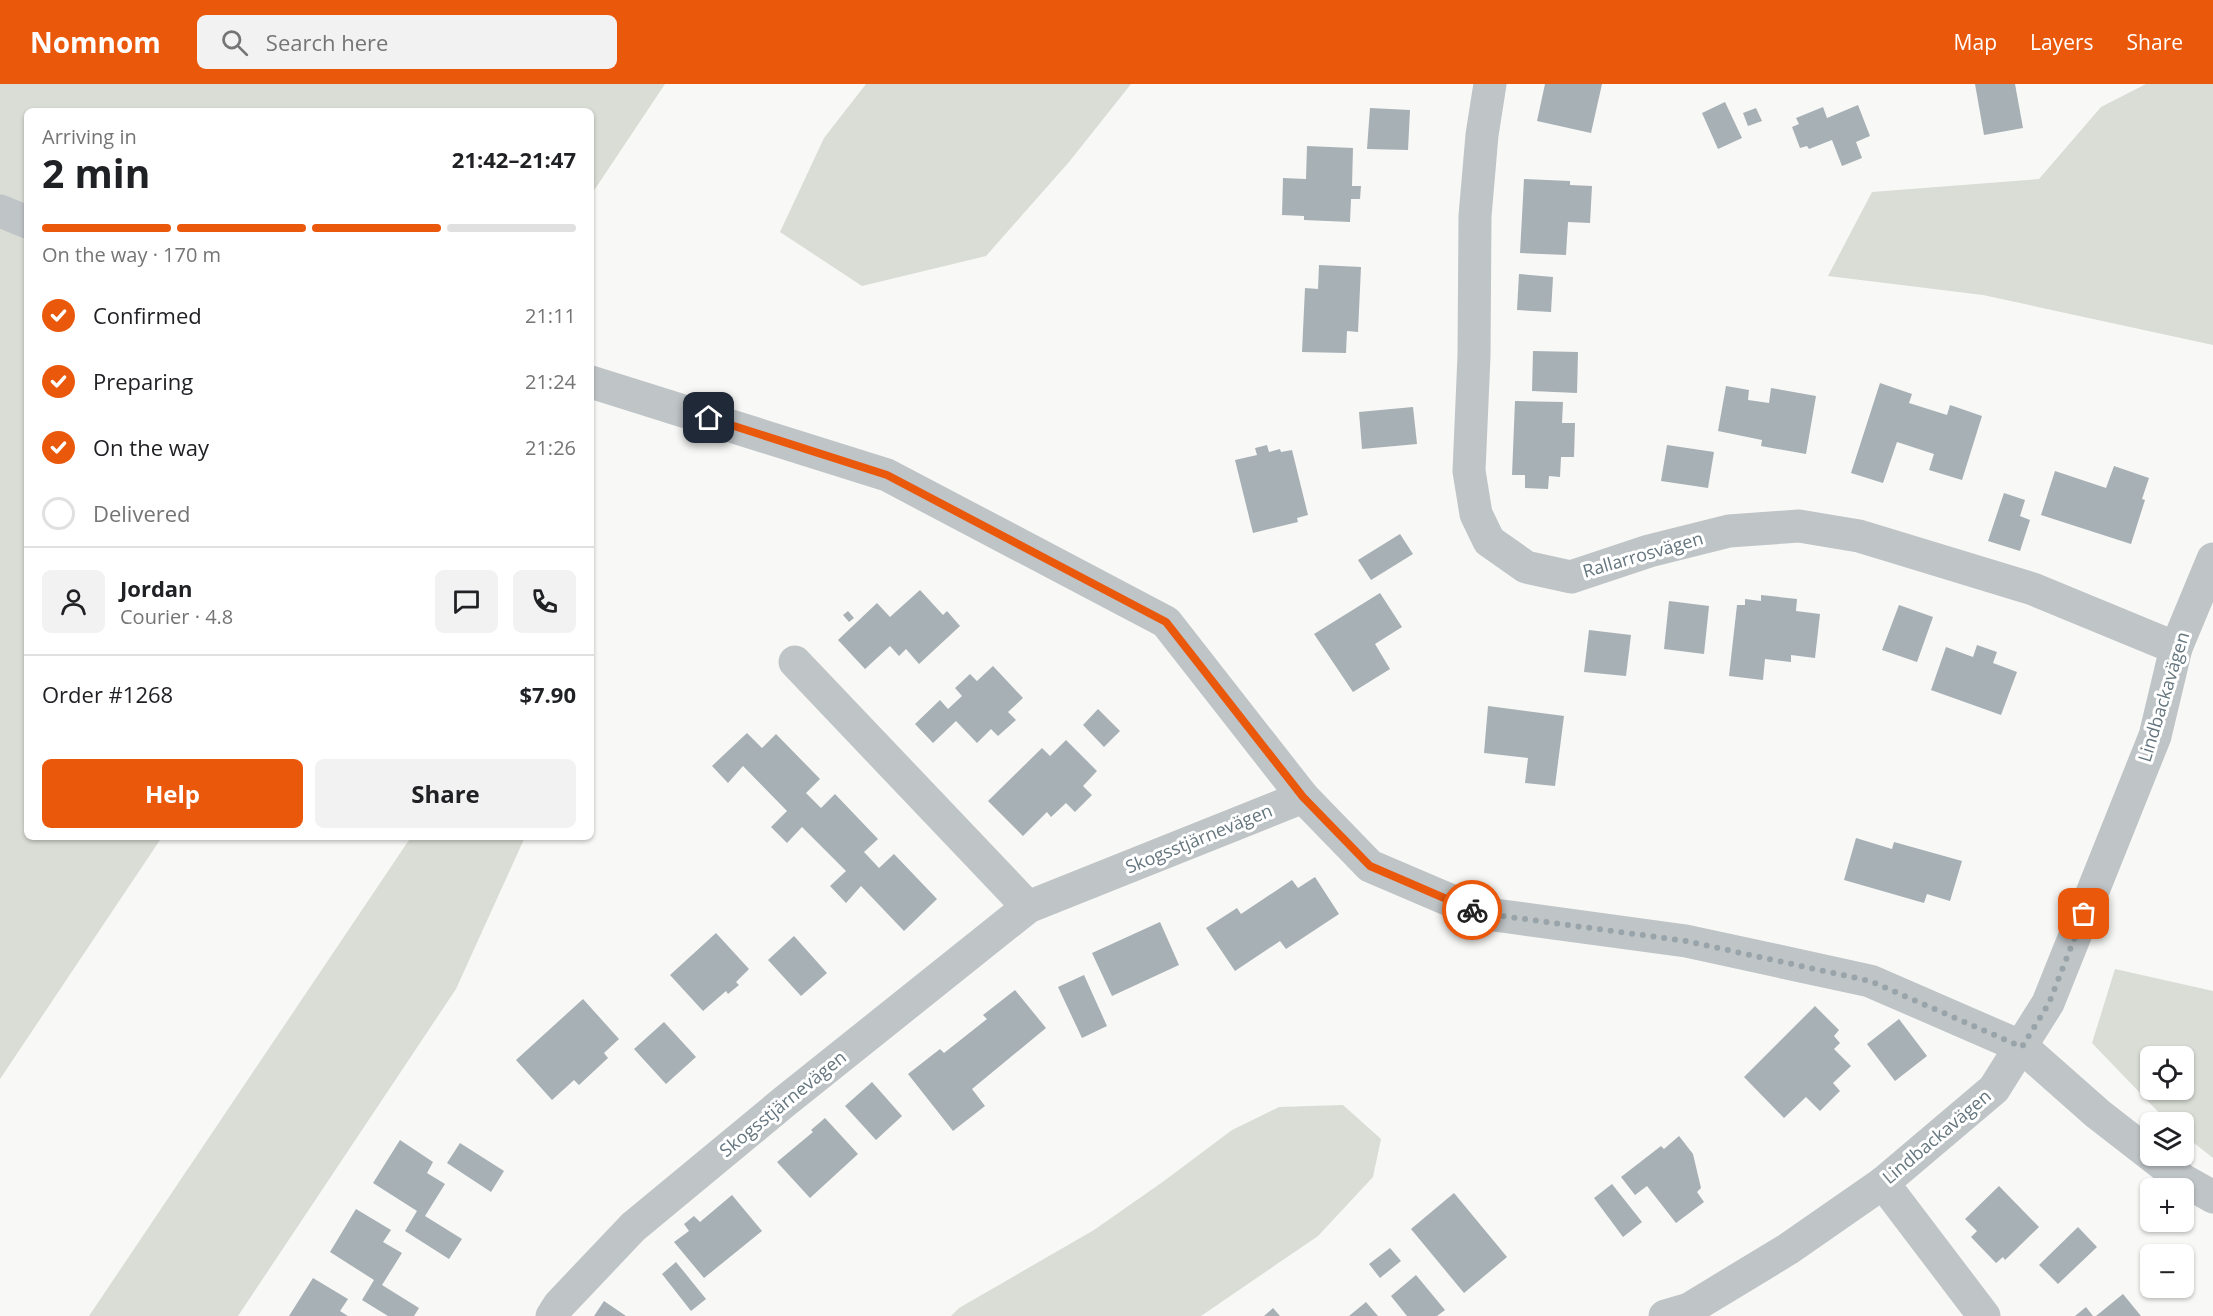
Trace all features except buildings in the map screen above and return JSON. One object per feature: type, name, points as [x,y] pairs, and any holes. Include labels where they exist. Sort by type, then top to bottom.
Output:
[{"type":"street","name":"Rallarrosvägen","points":[[1490,84],[1482,135],[1475,216],[1474,356],[1469,471],[1476,514],[1489,541],[1526,567],[1571,577],[1648,551],[1729,531],[1799,526],[1859,536],[2033,589],[2176,648]]},
{"type":"street","points":[[0,211],[24,221]]},
{"type":"street","points":[[594,383],[887,475],[1166,622],[1303,797],[1370,866],[1480,913],[1686,941],[1870,981],[2022,1047],[2098,1114],[2183,1180],[2213,1197]]},
{"type":"street","name":"Lindbackavägen","points":[[1665,1316],[1689,1309],[1778,1255],[1883,1183],[1994,1089],[2049,1003],[2155,736],[2176,648],[2213,558]]},
{"type":"street","points":[[795,662],[1028,907]]},
{"type":"street","name":"Skogsstjärnevägen","points":[[552,1316],[559,1305],[633,1227],[784,1102],[1028,907],[1303,797]]},
{"type":"street","points":[[1883,1183],[1984,1316]]},
{"type":"shaded area","points":[[0,84],[665,84],[594,190],[594,108],[24,108],[24,840],[160,840],[0,1079]]},
{"type":"shaded area","points":[[866,84],[1131,84],[1069,162],[986,256],[862,286],[780,232],[824,138]]},
{"type":"shaded area","points":[[2146,84],[2213,84],[2213,345],[1983,295],[1828,276],[1872,192],[2039,179],[2101,107]]},
{"type":"shaded area","points":[[409,840],[524,840],[456,989],[238,1316],[89,1316]]},
{"type":"shaded area","points":[[2115,969],[2213,991],[2213,1158],[2194,1143],[2194,1112],[2158,1112],[2147,1100],[2194,1100],[2194,1046],[2140,1046],[2140,1093],[2092,1043]]},
{"type":"shaded area","points":[[1343,1105],[1381,1139],[1373,1177],[1318,1236],[1201,1316],[951,1316],[959,1308],[1094,1230],[1232,1130],[1279,1107]]},
{"type":"way so far","points":[[1472,910],[1480,913],[1686,941],[1870,981],[2022,1047],[2049,1003],[2084,914]]},
{"type":"route","points":[[709,418],[887,475],[1166,622],[1303,797],[1370,866],[1472,910]]}]
